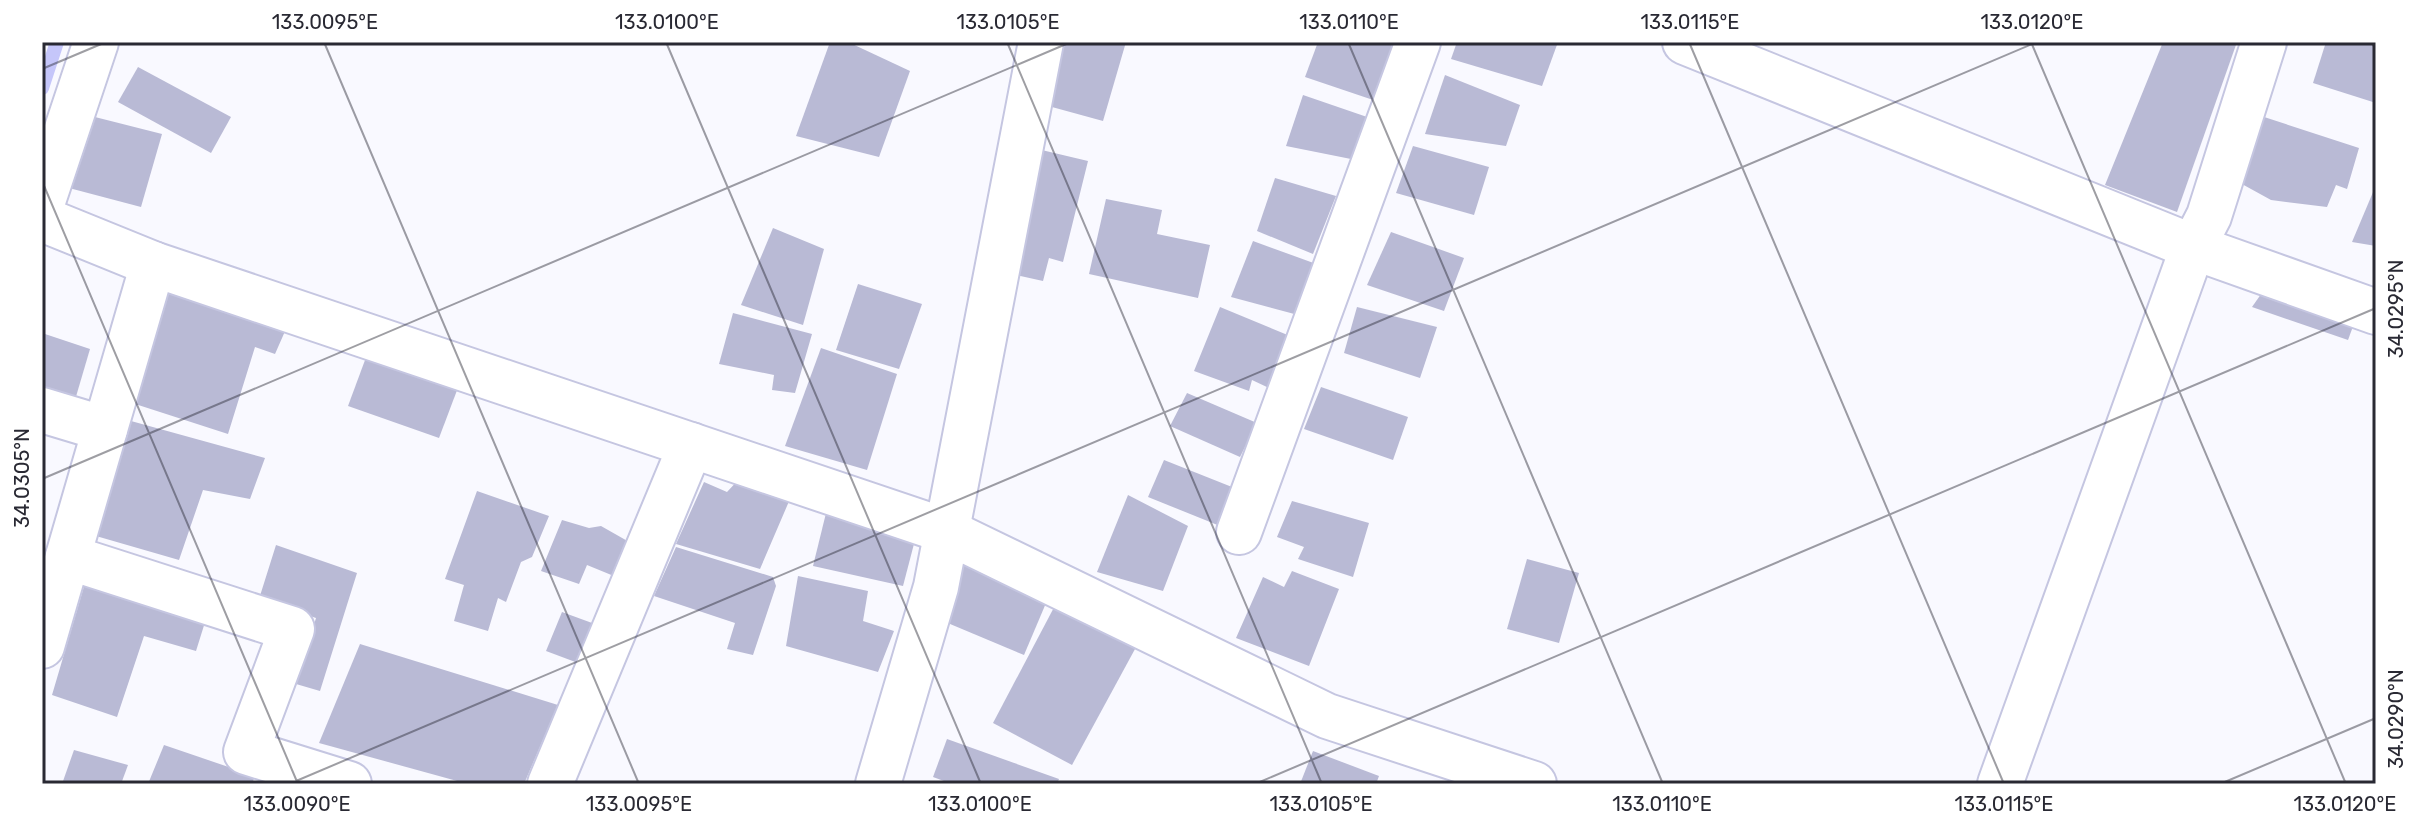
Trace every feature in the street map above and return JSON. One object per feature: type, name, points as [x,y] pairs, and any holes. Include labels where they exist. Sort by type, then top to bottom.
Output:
[{"type":"street","points":[[42,204],[96,42]]},
{"type":"street","points":[[878,784],[936,587],[1041,42]]},
{"type":"street","points":[[1239,532],[1418,42]]},
{"type":"street","points":[[1685,42],[2193,247],[2376,312]]},
{"type":"street","points":[[2000,784],[2193,247],[2209,216],[2264,42]]},
{"type":"street","points":[[42,219],[153,264],[946,531],[1327,716],[1534,784]]},
{"type":"street","points":[[42,646],[153,264]]},
{"type":"street","points":[[42,410],[105,429]]},
{"type":"street","points":[[550,784],[691,445]]},
{"type":"street","points":[[68,557],[292,629],[246,752],[301,777],[349,784]]},
{"type":"building","points":[[830,42],[848,42],[910,71],[879,157],[796,136]]},
{"type":"building","points":[[1060,42],[1126,42],[1103,121],[1041,104]]},
{"type":"building","points":[[1318,42],[1403,42],[1385,104],[1305,77]]},
{"type":"building","points":[[1457,42],[1558,42],[1542,86],[1451,59]]},
{"type":"building","points":[[2163,42],[2237,42],[2177,212],[2105,185]]},
{"type":"building","points":[[2326,42],[2376,42],[2376,103],[2313,83]]},
{"type":"building","points":[[138,67],[231,117],[211,153],[118,102]]},
{"type":"building","points":[[1445,75],[1520,105],[1506,146],[1425,134]]},
{"type":"building","points":[[1303,95],[1370,118],[1356,160],[1286,146]]},
{"type":"building","points":[[2258,115],[2359,148],[2347,189],[2336,185],[2327,207],[2271,200],[2231,178]]},
{"type":"building","points":[[91,116],[162,134],[141,207],[69,188]]},
{"type":"building","points":[[1413,146],[1489,167],[1474,215],[1396,193]]},
{"type":"building","points":[[1029,147],[1088,161],[1063,262],[1049,258],[1043,281],[998,271]]},
{"type":"building","points":[[1275,178],[1336,196],[1313,254],[1257,231]]},
{"type":"building","points":[[2376,185],[2376,246],[2352,242]]},
{"type":"building","points":[[1106,199],[1162,210],[1157,234],[1210,245],[1198,298],[1089,274]]},
{"type":"building","points":[[773,228],[824,249],[803,325],[741,305]]},
{"type":"building","points":[[1391,232],[1464,258],[1444,311],[1367,285]]},
{"type":"building","points":[[1253,241],[1319,265],[1298,315],[1231,297]]},
{"type":"building","points":[[858,284],[922,304],[899,369],[836,350]]},
{"type":"building","points":[[2266,287],[2355,321],[2348,340],[2252,307]]},
{"type":"building","points":[[168,288],[286,329],[275,354],[255,347],[228,434],[129,402]]},
{"type":"building","points":[[1220,307],[1290,336],[1269,388],[1252,380],[1249,391],[1194,371]]},
{"type":"building","points":[[1357,307],[1437,327],[1420,378],[1344,353]]},
{"type":"building","points":[[733,313],[812,334],[795,393],[772,390],[774,375],[719,364]]},
{"type":"building","points":[[42,333],[90,349],[75,400],[42,390]]},
{"type":"building","points":[[821,348],[897,374],[867,470],[785,446]]},
{"type":"building","points":[[368,352],[459,385],[439,438],[348,406]]},
{"type":"building","points":[[1321,387],[1408,417],[1393,460],[1304,429]]},
{"type":"building","points":[[1187,393],[1257,423],[1240,457],[1170,426]]},
{"type":"building","points":[[131,421],[265,458],[250,499],[203,490],[179,560],[96,536]]},
{"type":"building","points":[[1164,460],[1237,489],[1220,526],[1148,497]]},
{"type":"building","points":[[741,477],[790,499],[760,569],[676,544],[704,482],[727,492]]},
{"type":"building","points":[[477,491],[549,516],[532,557],[521,562],[506,602],[498,598],[488,631],[454,621],[464,585],[445,579]]},
{"type":"building","points":[[1128,495],[1188,526],[1163,591],[1097,572]]},
{"type":"building","points":[[1292,501],[1369,523],[1353,577],[1298,559],[1304,547],[1277,537]]},
{"type":"building","points":[[828,505],[915,540],[903,586],[813,566]]},
{"type":"building","points":[[562,520],[589,528],[601,526],[638,547],[626,581],[587,565],[579,584],[541,571]]},
{"type":"building","points":[[276,545],[357,573],[320,691],[296,684],[316,618],[259,599]]},
{"type":"building","points":[[676,547],[773,577],[776,586],[753,655],[727,649],[735,623],[654,596]]},
{"type":"building","points":[[956,556],[1049,596],[1024,655],[931,616]]},
{"type":"building","points":[[1527,559],[1579,573],[1559,643],[1507,629]]},
{"type":"building","points":[[1292,571],[1339,589],[1309,666],[1236,638],[1263,577],[1284,587]]},
{"type":"building","points":[[798,576],[868,591],[863,621],[894,631],[878,672],[786,646]]},
{"type":"building","points":[[85,583],[206,619],[196,651],[144,636],[117,717],[52,695]]},
{"type":"building","points":[[1060,596],[1141,638],[1072,765],[993,723]]},
{"type":"building","points":[[562,612],[603,627],[586,666],[546,651]]},
{"type":"building","points":[[360,644],[558,705],[524,784],[468,784],[319,743]]},
{"type":"building","points":[[947,739],[1059,779],[1057,784],[952,784],[933,777]]},
{"type":"building","points":[[164,745],[255,776],[252,784],[148,784]]},
{"type":"building","points":[[74,750],[128,765],[121,784],[62,784]]},
{"type":"building","points":[[1313,751],[1379,776],[1376,784],[1300,784]]},
{"type":"waterway","points":[[42,88],[57,42]]}]
